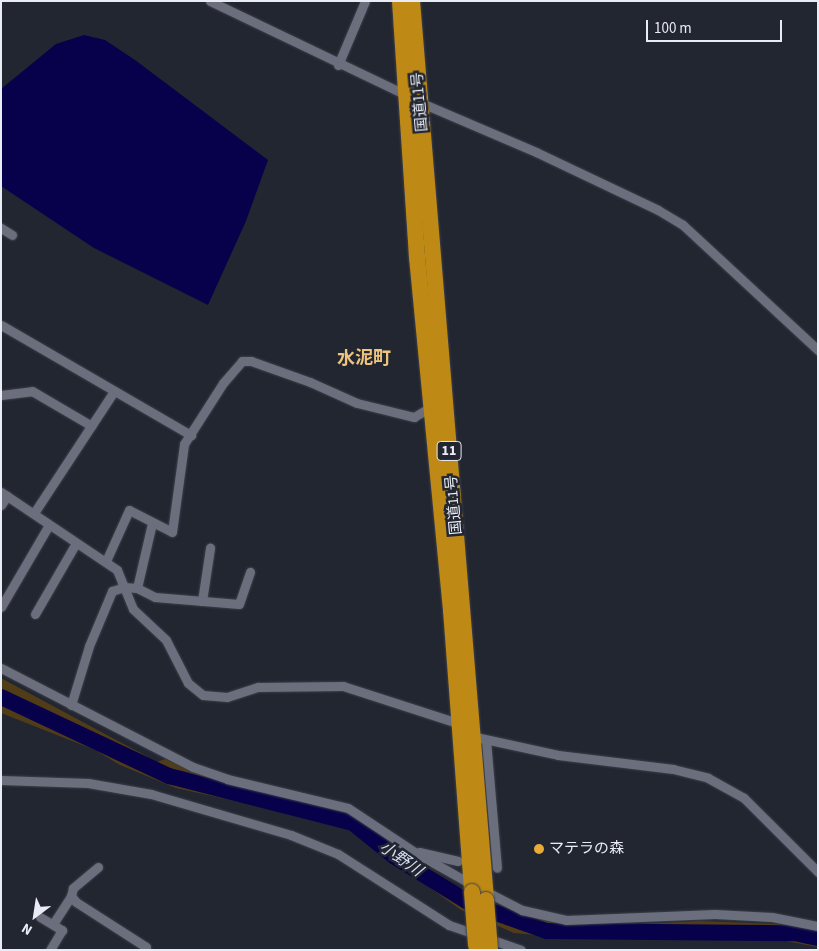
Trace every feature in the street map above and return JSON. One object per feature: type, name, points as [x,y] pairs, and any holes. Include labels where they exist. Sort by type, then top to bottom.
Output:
[{"type":"highway","name":"国道11号","points":[[400,1],[414,99]]},
{"type":"highway","name":"国道11号","points":[[412,1],[417,257],[439,402],[479,738],[481,948]]},
{"type":"highway","name":"国道11号","points":[[439,402],[458,721],[479,892]]},
{"type":"street","points":[[210,1],[338,65],[536,152],[658,210],[683,225],[818,350]]},
{"type":"street","points":[[338,65],[365,1]]},
{"type":"street","points":[[1,228],[12,235]]},
{"type":"street","points":[[1,325],[114,392],[191,434]]},
{"type":"street","points":[[106,562],[129,510],[172,532],[184,444],[223,383],[246,360],[367,405],[414,417],[439,402]]},
{"type":"street","points":[[1,395],[32,391],[92,426]]},
{"type":"street","points":[[34,513],[114,392]]},
{"type":"street","points":[[1,506],[4,494],[117,570],[133,609],[166,640],[188,683],[203,695],[218,698],[258,687],[343,686],[425,714],[458,721],[479,738],[584,760],[673,769],[708,778],[744,798],[818,872]]},
{"type":"street","points":[[137,588],[152,523]]},
{"type":"street","points":[[1,607],[49,524]]},
{"type":"street","points":[[35,614],[76,543]]},
{"type":"street","points":[[202,601],[210,548]]},
{"type":"street","points":[[71,705],[90,646],[112,591],[124,587],[137,588],[155,597],[238,604],[250,572]]},
{"type":"street","points":[[1,668],[211,774],[348,808],[479,892],[522,910],[566,920],[715,914],[772,917],[818,926]]},
{"type":"street","points":[[479,738],[497,868]]},
{"type":"street","points":[[1,780],[88,783],[151,794],[290,835],[338,854],[449,925],[520,950]]},
{"type":"street","points":[[416,853],[458,861]]},
{"type":"street","points":[[53,924],[71,896],[73,888],[98,867]]},
{"type":"street","points":[[71,896],[76,902],[146,947],[145,950]]},
{"type":"street","points":[[40,917],[62,930],[50,950]]},
{"type":"shaded area","points":[[84,35],[105,40],[135,60],[268,160],[246,221],[208,305],[94,248],[1,186],[1,89],[56,44]]},
{"type":"shaded area","points":[[1,678],[157,762],[165,759],[218,782],[339,810],[457,886],[502,911],[578,927],[700,921],[775,924],[818,930],[818,947],[752,935],[699,934],[578,939],[514,933],[461,910],[341,824],[176,788],[120,765],[95,750],[1,713]]},
{"type":"waterway","name":"小野川","points":[[1,697],[169,776],[353,823],[395,857],[471,904],[547,931],[794,933],[818,938]]},
{"type":"place","name":"マテラの森","points":[[539,849]]},
{"type":"district","name":"水泥町","points":[[364,359]]}]
